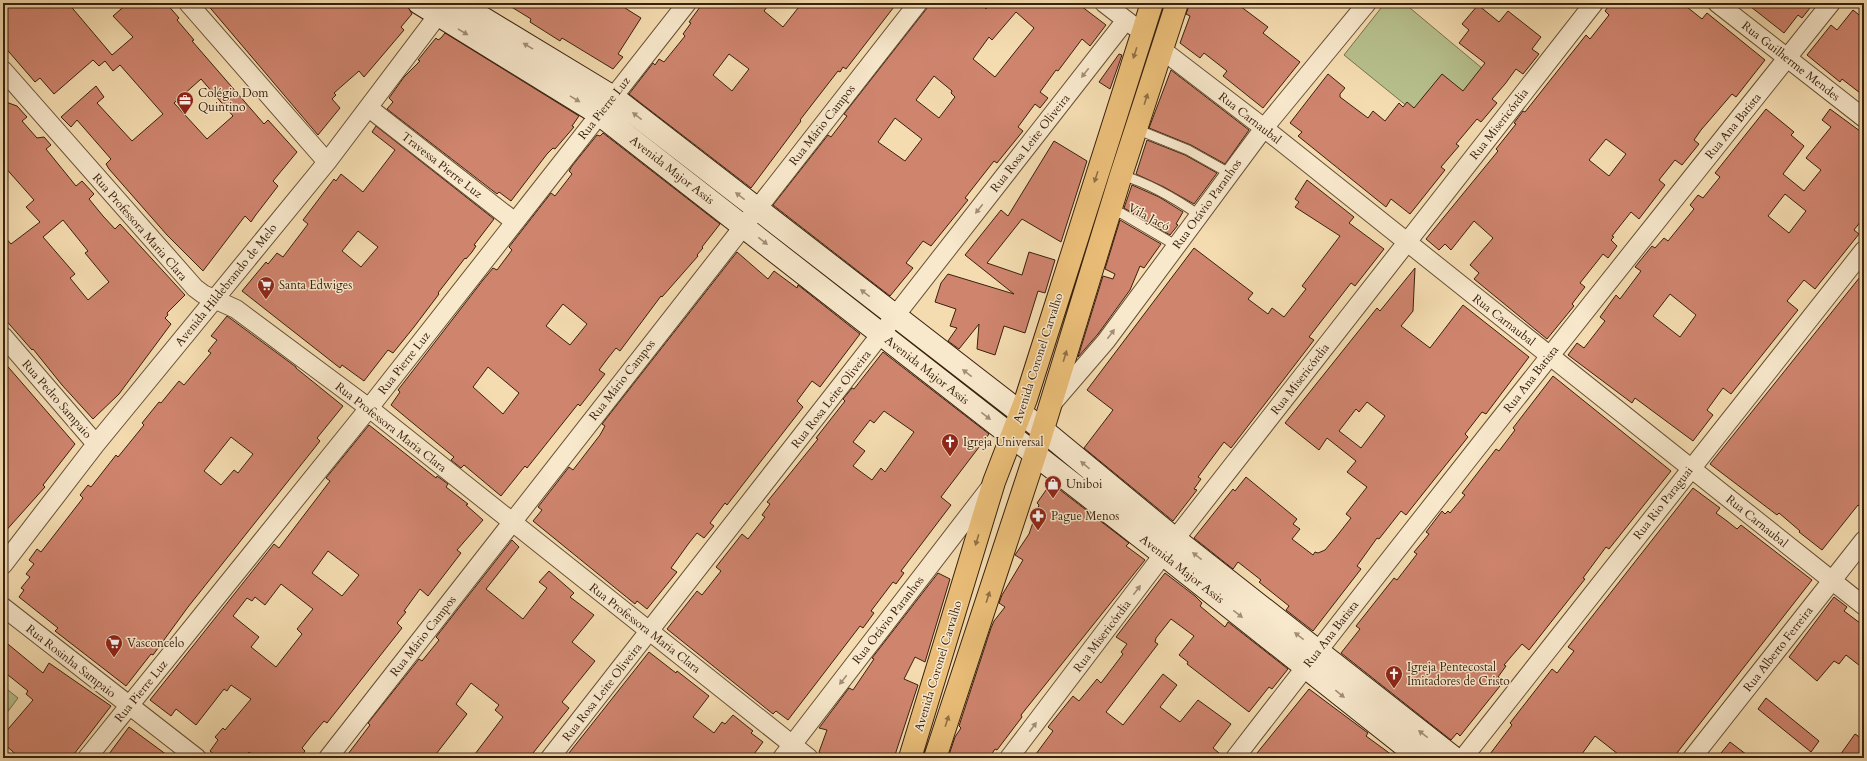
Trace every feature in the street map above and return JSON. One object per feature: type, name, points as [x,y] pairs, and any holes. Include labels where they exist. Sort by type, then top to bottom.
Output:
[{"type":"main road","name":"Avenida Coronel Carvalho","points":[[910,758],[994,482],[1020,414],[1134,26],[1152,3]]},
{"type":"main road","name":"Avenida Coronel Carvalho","points":[[935,758],[1035,455],[1108,216],[1177,3]]},
{"type":"street","points":[[188,3],[327,162]]},
{"type":"street","name":"Avenida Major Assis","points":[[419,3],[442,9],[599,114],[1035,455],[1169,547],[1311,658],[1454,758]]},
{"type":"street","name":"Avenida Major Assis","points":[[458,3],[613,97],[1020,414],[1043,430],[1169,547]]},
{"type":"street","name":"Rua Pierre Luz","points":[[87,758],[369,408],[687,3]]},
{"type":"street","name":"Rua Mário Campos","points":[[328,758],[918,3]]},
{"type":"street","points":[[1104,3],[1134,26]]},
{"type":"street","name":"Rua Otávio Paranhos","points":[[1050,407],[1106,341],[1264,128],[1367,3]]},
{"type":"street","name":"Rua Misericórdia","points":[[1009,758],[1169,547],[1405,242],[1594,3]]},
{"type":"street","name":"Rua Guilherme Mendes","points":[[1717,3],[1864,118]]},
{"type":"street","name":"Rua Ana Batista","points":[[1235,758],[1311,658],[1549,356],[1831,3]]},
{"type":"street","name":"Avenida Hildebrando de Melo","points":[[3,565],[96,444],[327,162],[442,9]]},
{"type":"street","name":"Rua Rosa Leite Oliveira","points":[[550,758],[881,335],[1134,26]]},
{"type":"street","name":"Rua Carnaubal","points":[[1162,50],[1264,128],[1405,242],[1691,467],[1831,582],[1864,606]]},
{"type":"street","name":"Rua Professora Maria Clara","points":[[3,70],[194,288],[202,294],[236,309],[369,408],[649,632],[787,752],[808,758]]},
{"type":"street","name":"Travessa Pierre Luz","points":[[369,108],[515,222]]},
{"type":"street","name":"Rua Rio Paraguai","points":[[1463,758],[1691,467],[1864,250]]},
{"type":"street","name":"Rua Pedro Sampaio","points":[[3,336],[96,444]]},
{"type":"street","name":"Rua Otávio Paranhos","points":[[787,752],[994,482]]},
{"type":"street","name":"Rua Alberto Ferreira","points":[[1692,758],[1864,540]]},
{"type":"street","name":"Rua Rosinha Sampaio","points":[[3,607],[128,706],[197,758]]},
{"type":"street","name":"Avenida Major Assis","points":[[1311,658],[1420,758]]},
{"type":"lane","points":[[1136,129],[1188,150],[1230,173]]},
{"type":"lane","points":[[1121,175],[1134,179],[1165,194],[1199,215]]},
{"type":"lane","name":"Vila Jacó","points":[[1108,216],[1121,213],[1177,246]]},
{"type":"green space","points":[[1385,3],[1404,3],[1483,69],[1471,87],[1448,106],[1428,91],[1413,111],[1344,55]]},
{"type":"green space","points":[[3,686],[18,698],[3,718]]},
{"type":"building","points":[[3,3],[68,3],[112,55],[133,37],[113,16],[128,3],[166,3],[179,18],[177,20],[194,40],[192,41],[264,124],[268,120],[297,152],[273,181],[278,186],[251,222],[245,216],[203,271],[167,235],[109,169],[106,164],[111,159],[77,120],[71,127],[61,117],[96,86],[104,97],[97,103],[132,141],[163,114],[120,65],[113,71],[105,61],[99,66],[93,60],[54,94],[40,78],[35,82],[3,45]],"holes":[[[201,79],[233,116],[207,139],[174,103]]]},
{"type":"building","points":[[206,3],[406,3],[412,14],[401,27],[404,30],[364,77],[359,71],[334,93],[336,95],[332,99],[340,108],[318,135]]},
{"type":"building","points":[[505,3],[628,3],[625,8],[641,18],[618,54],[623,57],[613,69],[562,38],[560,41],[530,22],[531,19]]},
{"type":"building","points":[[703,3],[770,3],[764,11],[783,27],[802,3],[897,3],[846,69],[843,67],[840,72],[838,71],[800,120],[801,121],[751,188],[629,94],[653,63],[655,65],[659,59],[664,62],[685,36],[683,34],[691,23],[689,22]],"holes":[[[729,54],[749,69],[732,91],[713,75]]]},
{"type":"building","points":[[931,3],[980,3],[986,9],[991,3],[1077,3],[1106,25],[1090,46],[1082,39],[1058,71],[1056,70],[1040,92],[1048,98],[1040,108],[1035,104],[1018,127],[1023,131],[997,163],[994,161],[965,198],[968,200],[931,246],[923,241],[906,263],[913,268],[890,296],[773,205],[828,135],[831,137],[847,116],[844,114]],"holes":[[[1016,12],[1034,28],[995,77],[973,59],[989,37],[992,40]],[[934,76],[952,91],[951,93],[955,97],[939,118],[916,100]],[[895,118],[922,139],[905,161],[878,142]]]},
{"type":"building","points":[[1190,3],[1236,3],[1268,27],[1263,33],[1300,62],[1263,108],[1223,76],[1227,71],[1204,53],[1200,58],[1180,43],[1190,16],[1186,14]]},
{"type":"building","points":[[1611,3],[1682,3],[1702,19],[1707,13],[1765,60],[1736,97],[1732,94],[1701,130],[1694,140],[1699,144],[1682,165],[1675,160],[1659,180],[1665,185],[1639,219],[1631,212],[1612,236],[1614,237],[1611,240],[1617,246],[1608,258],[1603,254],[1580,283],[1585,287],[1572,304],[1574,306],[1547,339],[1474,279],[1479,273],[1470,265],[1493,238],[1474,221],[1451,250],[1445,244],[1439,250],[1426,239],[1498,151],[1496,149],[1516,124],[1514,123],[1523,111],[1525,112],[1586,35],[1590,39],[1609,15],[1605,11]],"holes":[[[1606,139],[1626,154],[1609,176],[1589,160]]]},
{"type":"building","points":[[1746,3],[1814,3],[1802,18],[1798,15],[1784,33]]},
{"type":"building","points":[[1478,5],[1499,22],[1508,11],[1541,37],[1532,49],[1539,54],[1523,74],[1516,69],[1492,99],[1497,103],[1481,122],[1477,119],[1456,144],[1459,146],[1441,167],[1445,170],[1410,214],[1391,199],[1386,207],[1298,136],[1302,132],[1290,123],[1328,74],[1345,88],[1340,94],[1340,97],[1368,118],[1373,111],[1385,121],[1399,103],[1403,107],[1407,102],[1414,108],[1442,74],[1463,91],[1485,63],[1459,43],[1469,30],[1462,24]]},
{"type":"building","points":[[1853,10],[1864,19],[1864,96],[1842,79],[1840,82],[1807,55],[1831,25],[1837,30]]},
{"type":"building","points":[[445,33],[579,116],[572,126],[574,127],[555,149],[553,148],[547,154],[511,201],[499,192],[497,194],[387,109],[393,102],[389,98],[404,77],[420,61],[418,60],[436,38],[438,40]]},
{"type":"building","points":[[1119,54],[1122,55],[1110,89],[1099,82]]},
{"type":"building","points":[[1171,70],[1249,130],[1225,164],[1191,145],[1149,128]]},
{"type":"building","points":[[3,101],[17,106],[27,117],[22,121],[37,138],[44,137],[51,145],[46,149],[76,186],[82,181],[94,194],[89,199],[103,216],[115,229],[120,224],[185,295],[167,313],[168,315],[165,318],[171,324],[119,394],[93,419],[62,385],[33,349],[32,350],[3,317],[3,235],[11,244],[40,222],[26,207],[34,200],[3,165]],"holes":[[[63,220],[88,251],[85,253],[109,282],[88,300],[70,278],[75,274],[43,237]]]},
{"type":"building","points":[[1766,109],[1794,132],[1791,135],[1804,146],[1783,174],[1804,191],[1821,170],[1806,158],[1831,127],[1822,120],[1830,109],[1864,134],[1864,217],[1854,230],[1859,234],[1815,289],[1804,280],[1787,301],[1798,310],[1731,394],[1723,388],[1707,410],[1713,415],[1693,441],[1635,398],[1632,403],[1568,355],[1577,343],[1584,348],[1605,321],[1600,317],[1616,295],[1620,299],[1641,271],[1635,267],[1652,246],[1655,248],[1664,238],[1668,241],[1694,209],[1690,205],[1698,195],[1703,198],[1720,177],[1715,173]],"holes":[[[1785,194],[1806,211],[1789,233],[1768,216]],[[1670,294],[1696,315],[1680,337],[1653,316]]]},
{"type":"building","points":[[376,126],[494,219],[474,245],[476,246],[472,252],[466,259],[465,258],[414,327],[393,353],[388,350],[364,381],[342,365],[340,368],[242,291],[266,262],[268,264],[277,253],[283,257],[308,224],[303,220],[334,179],[336,181],[341,174],[363,192],[395,150],[372,132]],"holes":[[[358,231],[378,247],[361,267],[342,251]]]},
{"type":"building","points":[[603,133],[720,224],[702,247],[703,248],[697,255],[698,256],[662,297],[661,296],[620,351],[616,348],[608,358],[599,370],[605,374],[580,406],[578,404],[527,468],[525,466],[501,496],[464,465],[461,468],[451,460],[454,457],[391,405],[400,392],[398,390],[483,280],[493,268],[497,270],[512,250],[509,247],[551,193],[555,196],[572,174],[569,171],[572,166],[597,135],[600,136]],"holes":[[[563,304],[587,324],[570,345],[546,326]],[[488,367],[519,393],[503,414],[473,387]]]},
{"type":"building","points":[[1147,140],[1185,155],[1217,173],[1194,204],[1164,187],[1136,174]]},
{"type":"building","points":[[1054,141],[1087,161],[1061,242],[1022,219],[987,263],[1022,275],[1029,252],[1055,260],[1045,293],[1038,291],[1025,333],[1004,326],[995,355],[977,349],[979,324],[959,349],[948,341],[957,328],[950,326],[956,309],[935,302],[941,283],[948,274],[1014,294],[965,255],[1001,210],[1008,216]]},
{"type":"building","points":[[1307,180],[1354,217],[1349,223],[1384,249],[1355,286],[1351,283],[1309,337],[1314,340],[1231,448],[1224,442],[1198,477],[1201,479],[1194,489],[1197,490],[1173,521],[1084,448],[1113,410],[1087,390],[1194,248],[1253,293],[1248,299],[1268,314],[1272,308],[1284,317],[1306,289],[1302,286],[1340,236],[1295,207],[1299,202],[1295,199]]},
{"type":"building","points":[[1132,185],[1159,197],[1183,212],[1176,224],[1178,225],[1170,235],[1124,208]]},
{"type":"building","points":[[1120,220],[1161,244],[1144,268],[1140,266],[1130,290],[1098,334],[1078,357],[1103,276],[1113,279],[1115,274],[1105,269]]},
{"type":"building","points":[[737,252],[768,279],[774,271],[797,288],[798,285],[860,334],[820,387],[812,381],[797,401],[803,407],[727,505],[725,503],[710,523],[714,526],[704,538],[697,533],[689,543],[671,568],[677,572],[647,609],[637,601],[635,604],[533,521],[542,510],[538,507],[569,467],[573,470],[600,435],[605,426],[602,424]]},
{"type":"building","points":[[1415,268],[1413,311],[1401,326],[1430,348],[1463,305],[1529,357],[1486,414],[1482,412],[1465,434],[1468,437],[1406,515],[1401,511],[1379,539],[1377,538],[1357,566],[1361,569],[1313,631],[1286,610],[1289,606],[1259,582],[1261,580],[1238,562],[1233,569],[1194,538],[1233,489],[1235,491],[1246,477],[1297,519],[1293,524],[1300,529],[1292,539],[1313,555],[1315,552],[1318,553],[1325,550],[1336,537],[1351,518],[1346,514],[1367,487],[1347,472],[1356,461],[1327,438],[1319,450],[1285,423],[1377,308],[1380,311]],"holes":[[[1367,402],[1385,416],[1361,448],[1339,431],[1356,409],[1359,412]]]},
{"type":"building","points":[[1864,272],[1864,510],[1858,505],[1822,550],[1799,532],[1800,531],[1779,513],[1777,515],[1710,464]]},
{"type":"building","points":[[227,316],[296,367],[343,406],[317,438],[320,441],[188,607],[153,655],[151,654],[126,686],[55,631],[58,628],[19,597],[24,590],[21,588],[30,577],[26,574],[34,564],[29,560],[37,549],[41,552],[83,498],[80,495],[88,485],[91,487],[116,455],[118,457],[144,425],[142,423],[159,402],[161,403],[179,381],[184,385],[211,353],[208,351],[217,340],[211,336]],"holes":[[[231,437],[253,454],[238,473],[234,470],[221,485],[204,471]]]},
{"type":"building","points":[[883,352],[989,434],[941,497],[951,505],[901,571],[904,573],[896,584],[893,582],[871,611],[874,613],[863,628],[860,626],[788,720],[776,711],[773,714],[667,629],[697,591],[702,595],[721,571],[716,567],[742,534],[748,539],[765,517],[762,515],[770,504],[767,502],[818,439],[816,438],[845,401],[843,399],[852,388],[854,389]],"holes":[[[884,411],[914,432],[885,472],[881,468],[872,480],[853,466],[865,451],[853,442],[870,420],[874,423]]]},
{"type":"building","points":[[3,361],[75,444],[43,485],[45,487],[3,534]]},
{"type":"building","points":[[1553,376],[1671,471],[1609,549],[1606,547],[1583,578],[1585,579],[1529,650],[1522,644],[1504,665],[1506,666],[1498,677],[1504,681],[1460,736],[1457,733],[1451,740],[1341,653],[1360,629],[1356,626],[1394,578],[1397,580],[1417,554],[1414,552],[1429,534],[1426,532],[1442,511],[1445,514],[1448,511],[1450,513],[1465,495],[1462,493],[1496,449],[1499,451],[1515,430],[1513,428]]},
{"type":"building","points":[[369,425],[436,478],[437,476],[448,484],[446,487],[468,504],[466,505],[483,520],[457,550],[461,553],[428,596],[420,589],[404,611],[406,612],[397,623],[402,628],[327,723],[324,721],[302,748],[305,751],[300,758],[256,758],[249,752],[244,758],[218,758],[210,751],[218,740],[215,737],[223,728],[225,730],[251,699],[231,685],[227,691],[224,689],[196,725],[176,709],[171,716],[150,700],[274,544],[279,548],[330,481],[326,478]],"holes":[[[328,551],[359,575],[342,596],[312,573]],[[281,584],[313,609],[297,629],[302,634],[276,667],[251,647],[259,637],[233,616],[247,598],[252,601],[255,597],[265,605]]]},
{"type":"building","points":[[1051,483],[1129,543],[1126,546],[1145,560],[1021,715],[1022,717],[997,750],[995,749],[989,758],[948,758],[955,737],[961,728],[959,726],[991,628],[994,621],[1005,607],[999,603],[1002,595],[1023,560],[1015,555],[1029,534],[1039,505],[1037,503]]},
{"type":"building","points":[[1693,488],[1720,508],[1716,513],[1737,529],[1741,525],[1812,580],[1673,758],[1623,758],[1595,736],[1579,758],[1539,758],[1535,755],[1532,758],[1487,758],[1512,725],[1510,723],[1552,669],[1557,673],[1574,651],[1568,647]]},
{"type":"building","points":[[512,540],[519,547],[486,589],[523,619],[547,588],[539,582],[549,571],[574,593],[570,597],[594,615],[572,642],[595,661],[562,702],[569,708],[529,758],[472,758],[503,717],[495,710],[499,705],[471,683],[456,704],[467,714],[433,758],[345,758],[370,725],[368,723],[419,659],[422,661],[439,640],[436,637]]},
{"type":"building","points":[[938,573],[950,579],[925,662],[915,657],[904,679],[918,685],[894,758],[827,758],[819,752],[827,730],[819,728],[849,688],[853,690],[874,659],[872,658]]},
{"type":"building","points":[[1165,573],[1195,596],[1202,603],[1200,606],[1225,627],[1228,622],[1288,669],[1272,689],[1269,687],[1249,712],[1187,664],[1188,662],[1179,655],[1194,636],[1171,619],[1156,638],[1155,642],[1158,644],[1106,712],[1123,725],[1163,674],[1177,685],[1160,707],[1180,722],[1198,700],[1231,724],[1213,748],[1225,758],[1033,758],[1053,731],[1048,727],[1073,696],[1079,701],[1097,679],[1101,683],[1123,654],[1121,652],[1127,644],[1116,637]]},
{"type":"building","points":[[1834,597],[1847,607],[1844,611],[1864,626],[1864,669],[1846,655],[1839,664],[1834,661],[1817,681],[1789,657]]},
{"type":"building","points":[[3,640],[43,673],[49,663],[111,706],[71,758],[20,758],[3,743],[3,735],[33,700],[26,694],[28,691],[3,671]]},
{"type":"building","points":[[649,652],[676,673],[677,671],[709,696],[693,717],[714,733],[722,722],[725,724],[733,715],[753,731],[751,733],[763,742],[751,758],[575,758],[569,753]]},
{"type":"building","points":[[1309,689],[1368,733],[1366,736],[1396,758],[1253,758]]},
{"type":"building","points":[[1766,698],[1819,741],[1811,752],[1758,709]]},
{"type":"building","points":[[129,727],[171,758],[106,758]]},
{"type":"building","points":[[1855,734],[1864,740],[1864,758],[1838,758]]},
{"type":"building","points":[[1730,742],[1751,758],[1717,758]]},
{"type":"place","name":"Colégio Dom Quintino","points":[[185,115]]},
{"type":"place","name":"Santa Edwiges","points":[[266,300]]},
{"type":"place","name":"Igreja Universal","points":[[950,457]]},
{"type":"place","name":"Uniboi","points":[[1053,499]]},
{"type":"place","name":"Pague Menos","points":[[1038,531]]},
{"type":"place","name":"Vasconcelo","points":[[114,658]]},
{"type":"place","name":"Igreja Pentecostal Imitadores de Cristo","points":[[1394,689]]}]
